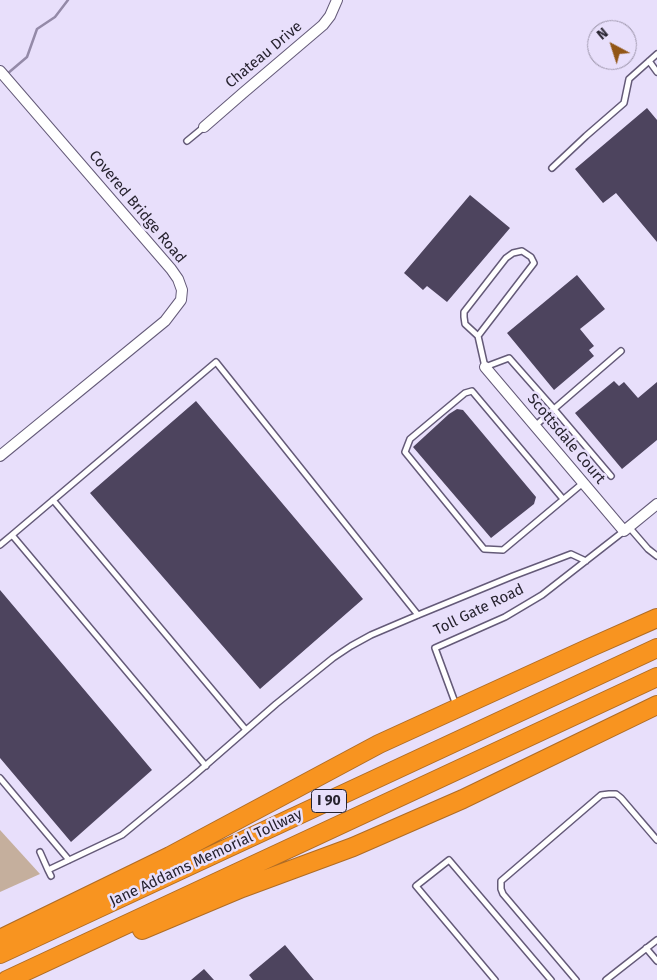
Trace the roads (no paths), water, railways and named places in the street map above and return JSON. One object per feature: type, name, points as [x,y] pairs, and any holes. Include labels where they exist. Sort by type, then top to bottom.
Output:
[{"type":"highway","points":[[0,939],[170,856],[379,744],[657,618]]},
{"type":"highway","name":"Jane Addams Memorial Tollway","points":[[0,954],[657,648]]},
{"type":"highway","name":"Jane Addams Memorial Tollway","points":[[7,980],[657,677]]},
{"type":"highway","points":[[18,980],[242,888],[353,847],[446,806],[657,705]]},
{"type":"street","name":"Chateau Drive","points":[[204,127],[323,25],[330,16],[337,0]]},
{"type":"street","name":"Covered Bridge Road","points":[[0,70],[171,269],[178,279],[182,290],[181,300],[165,321],[0,456]]},
{"type":"street","name":"Scottsdale Court","points":[[485,367],[583,483],[626,529]]},
{"type":"street","name":"Toll Gate Road","points":[[626,529],[657,504]]},
{"type":"lane","points":[[552,168],[624,103],[629,79],[657,54]]},
{"type":"lane","points":[[649,61],[657,72]]},
{"type":"lane","points":[[187,141],[204,127]]},
{"type":"lane","points":[[478,336],[534,264],[531,257],[522,251],[513,253],[506,258],[464,312],[466,324],[478,336],[485,367],[509,358],[611,476]]},
{"type":"lane","points":[[535,426],[621,351]]},
{"type":"lane","points":[[0,544],[216,362],[418,615]]},
{"type":"lane","points":[[563,500],[472,391],[464,392],[410,439],[405,452],[484,549],[503,550],[563,500],[583,483]]},
{"type":"lane","points":[[53,500],[246,730]]},
{"type":"lane","points":[[626,529],[657,556]]},
{"type":"lane","name":"Toll Gate Road","points":[[457,708],[435,648],[505,617],[542,595],[626,529]]},
{"type":"lane","points":[[12,535],[206,766]]},
{"type":"lane","points":[[48,870],[122,834],[206,766],[276,704],[333,658],[351,646],[371,635],[418,615],[571,554],[586,561]]},
{"type":"lane","points":[[0,778],[69,860]]},
{"type":"lane","points":[[576,980],[503,894],[501,881],[601,795],[616,794],[622,798],[657,840]]},
{"type":"lane","points":[[40,852],[51,876]]},
{"type":"lane","points":[[495,980],[416,886],[449,860],[551,980]]},
{"type":"lane","points":[[606,980],[657,940]]},
{"type":"lane","points":[[646,948],[657,961]]},
{"type":"waterway","points":[[7,74],[27,57],[37,29],[55,17],[68,0]]}]
